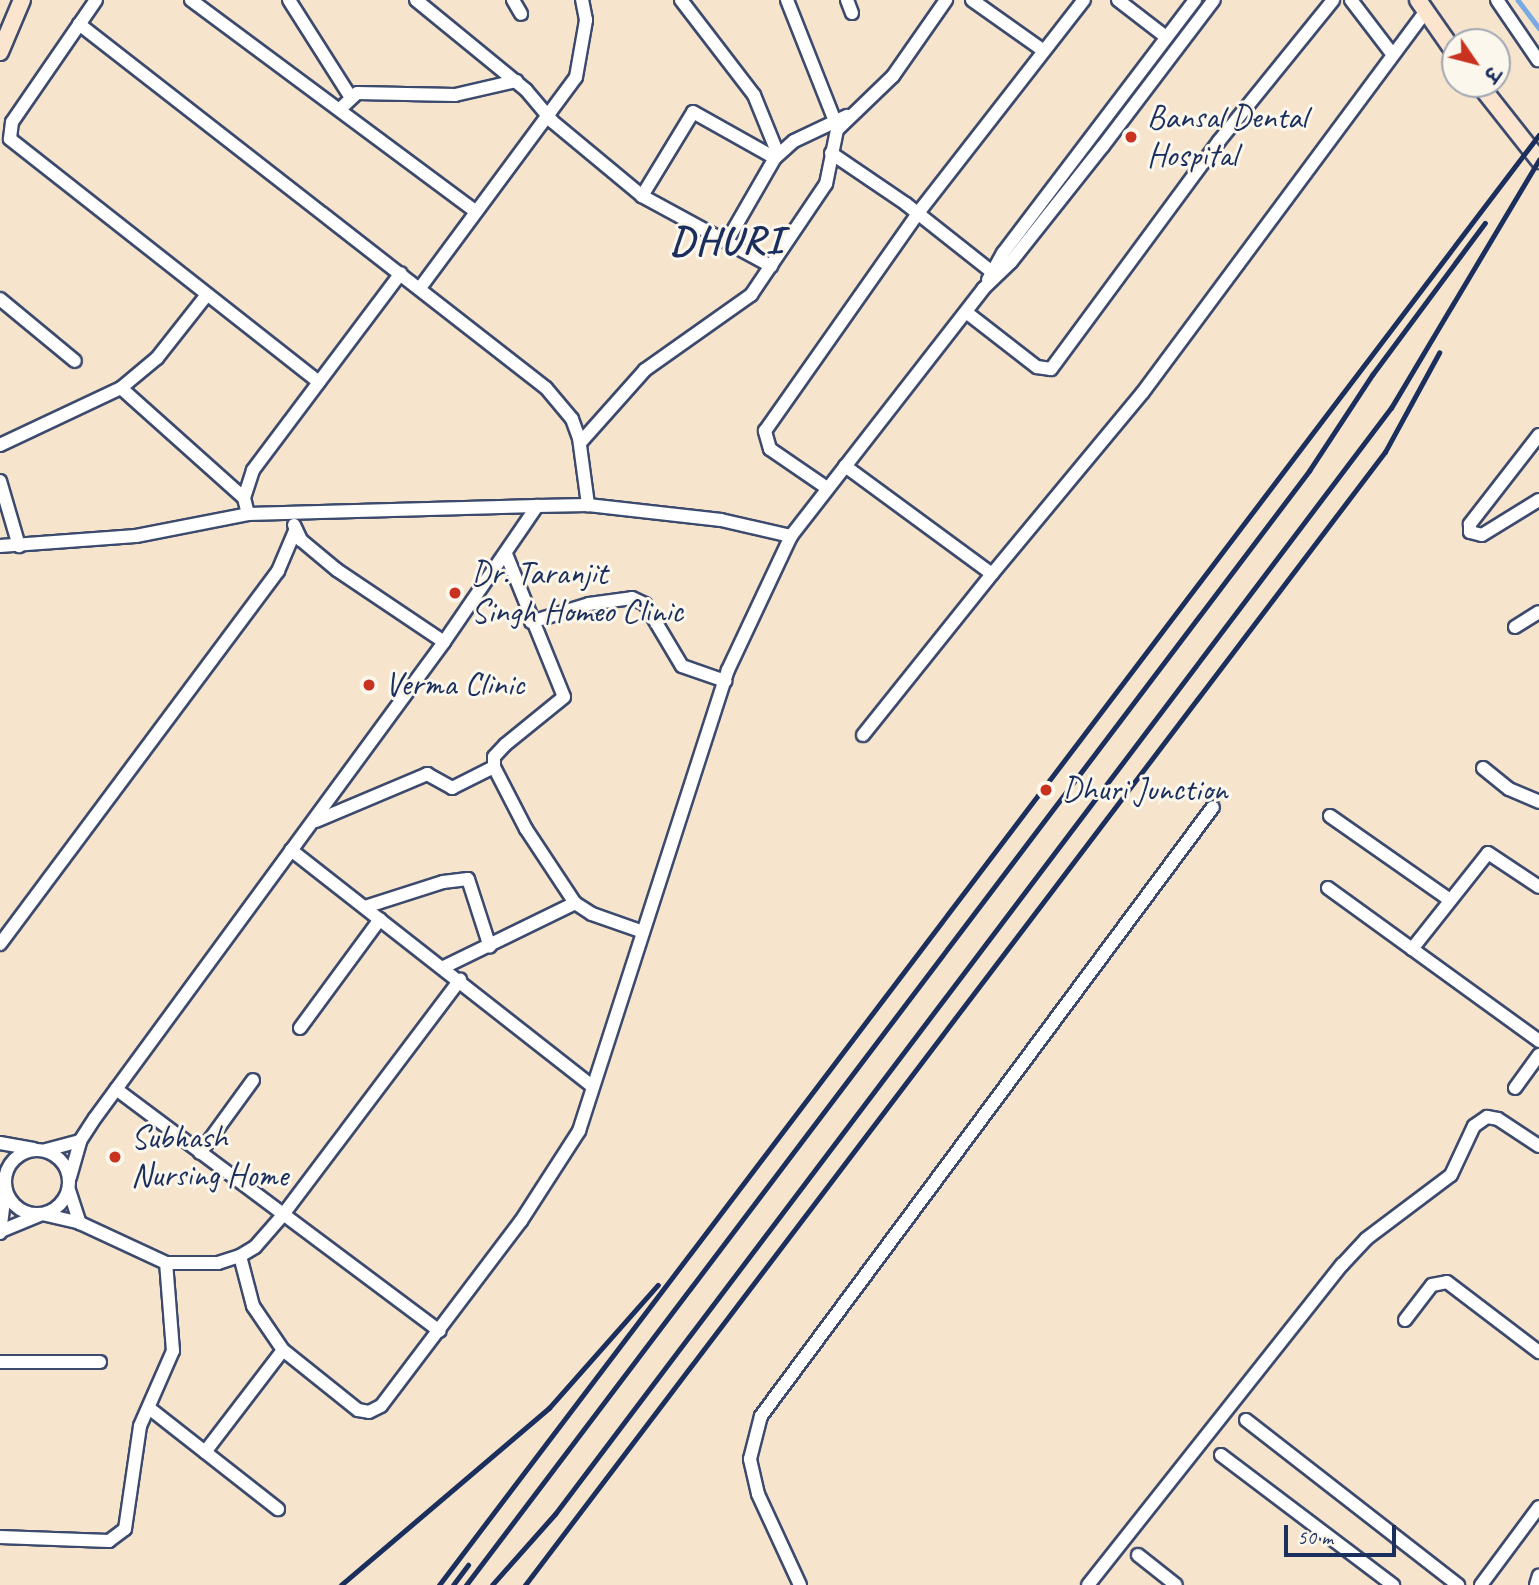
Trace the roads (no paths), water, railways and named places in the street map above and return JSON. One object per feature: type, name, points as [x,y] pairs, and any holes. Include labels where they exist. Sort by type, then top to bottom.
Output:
[{"type":"street","points":[[96,0],[12,122],[10,139],[318,382]]},
{"type":"street","points":[[191,0],[475,211]]},
{"type":"street","points":[[289,0],[350,96]]},
{"type":"street","points":[[416,0],[516,82],[546,116],[642,196],[771,266]]},
{"type":"street","points":[[513,0],[521,14]]},
{"type":"street","points":[[420,288],[576,77],[586,20],[582,0]]},
{"type":"street","points":[[681,0],[754,96],[777,156]]},
{"type":"street","points":[[787,0],[835,121]]},
{"type":"street","points":[[847,0],[852,13]]},
{"type":"street","points":[[580,443],[645,370],[738,307],[771,266],[826,184],[837,130],[893,76],[946,0]]},
{"type":"street","points":[[972,0],[1044,51]]},
{"type":"street","points":[[827,488],[770,449],[765,431],[918,213],[1084,0]]},
{"type":"street","points":[[1118,0],[1166,37]]},
{"type":"street","points":[[240,1256],[253,1306],[283,1350],[345,1401],[369,1412],[393,1394],[568,1152],[740,637],[791,536],[966,312],[992,272],[1195,0]]},
{"type":"street","points":[[983,289],[1011,262],[1214,0]]},
{"type":"street","points":[[966,312],[1037,367],[1051,369],[1219,141],[1333,0]]},
{"type":"street","points":[[1351,0],[1393,55]]},
{"type":"street","points":[[1497,0],[1538,60]]},
{"type":"street","points":[[0,52],[18,4]]},
{"type":"street","points":[[863,736],[992,574],[1143,392],[1393,55],[1422,6],[1441,33]]},
{"type":"street","points":[[79,24],[546,388],[572,419],[580,443],[588,505]]},
{"type":"street","points":[[340,110],[350,96],[363,93],[392,97],[455,95],[516,82]]},
{"type":"street","points":[[1490,98],[1539,160]]},
{"type":"street","points":[[642,196],[692,112],[777,156]]},
{"type":"street","points":[[727,242],[777,156],[794,141],[851,115]]},
{"type":"street","points":[[831,153],[918,213],[992,272]]},
{"type":"street","points":[[248,514],[244,498],[253,470],[401,273]]},
{"type":"street","points":[[0,445],[121,388],[165,349],[206,296]]},
{"type":"street","points":[[0,299],[75,361]]},
{"type":"street","points":[[121,388],[244,498]]},
{"type":"street","points":[[1539,435],[1470,524],[1470,532],[1482,535],[1539,500]]},
{"type":"street","points":[[845,466],[992,574]]},
{"type":"street","points":[[0,481],[19,546]]},
{"type":"street","points":[[0,546],[136,536],[248,514],[292,516],[588,505],[721,520],[791,536]]},
{"type":"street","points":[[80,1142],[39,1150],[9,1167],[0,1232],[59,1206],[69,1183],[80,1142],[116,1089],[444,642],[537,506]]},
{"type":"street","points":[[0,944],[278,571],[295,531],[292,516]]},
{"type":"street","points":[[295,531],[337,570],[444,642]]},
{"type":"street","points":[[506,554],[531,622],[564,697],[505,745],[494,757],[495,767],[526,829],[575,903],[592,914],[643,932]]},
{"type":"street","points":[[531,622],[589,604],[632,598],[645,604],[682,666],[725,681]]},
{"type":"street","points":[[1515,627],[1539,612]]},
{"type":"street","points":[[313,822],[427,774],[452,788],[495,767]]},
{"type":"street","points":[[1483,768],[1509,789],[1539,802]]},
{"type":"street","points":[[800,1585],[758,1494],[750,1459],[761,1416],[1213,807]]},
{"type":"street","points":[[1330,816],[1450,900]]},
{"type":"street","points":[[291,850],[460,979],[592,1086]]},
{"type":"street","points":[[1412,949],[1488,853],[1539,887]]},
{"type":"street","points":[[365,907],[443,882],[467,879],[473,884],[490,947]]},
{"type":"street","points":[[1328,888],[1539,1041]]},
{"type":"street","points":[[444,967],[490,947],[575,903]]},
{"type":"street","points":[[300,1028],[380,919]]},
{"type":"street","points":[[0,1167],[14,1204],[80,1223],[166,1262],[218,1264],[240,1256],[255,1247],[282,1216],[460,979]]},
{"type":"street","points":[[1515,1088],[1539,1055]]},
{"type":"street","points":[[200,1153],[253,1080]]},
{"type":"street","points":[[116,1089],[282,1216],[440,1331]]},
{"type":"street","points":[[1088,1585],[1342,1265],[1366,1239],[1451,1175],[1474,1126],[1487,1117],[1498,1119],[1539,1146]]},
{"type":"street","points":[[0,1143],[39,1150],[62,1160],[80,1223]]},
{"type":"street","points":[[0,1537],[109,1541],[119,1536],[129,1520],[141,1426],[173,1351],[166,1262]]},
{"type":"street","points":[[1405,1320],[1432,1285],[1447,1282],[1539,1352]]},
{"type":"street","points":[[205,1452],[283,1350]]},
{"type":"street","points":[[0,1362],[100,1363]]},
{"type":"street","points":[[149,1408],[278,1509]]},
{"type":"street","points":[[1247,1420],[1458,1585]]},
{"type":"street","points":[[1222,1455],[1392,1585]]},
{"type":"street","points":[[1481,1585],[1539,1507]]},
{"type":"street","points":[[1138,1555],[1176,1585]]},
{"type":"street","points":[[1536,1585],[1539,1575]]},
{"type":"waterway","points":[[1518,0],[1539,28]]},
{"type":"railway","points":[[439,1585],[1539,135]]},
{"type":"railway","points":[[492,1585],[555,1514],[1391,408],[1539,160]]},
{"type":"railway","points":[[466,1585],[1309,471],[1372,375],[1485,223]]},
{"type":"railway","points":[[525,1585],[1385,452],[1439,353]]},
{"type":"railway","points":[[341,1585],[549,1408],[658,1285]]},
{"type":"railway","points":[[453,1585],[468,1565]]},
{"type":"place","name":"Bansal Dental Hospital","points":[[1131,137]]},
{"type":"place","name":"Dr. Taranjit Singh Homeo Clinic","points":[[455,593]]},
{"type":"place","name":"Verma Clinic","points":[[369,685]]},
{"type":"place","name":"Dhuri Junction","points":[[1046,790]]},
{"type":"place","name":"Subhash Nursing Home","points":[[115,1157]]},
{"type":"district","name":"DHURI","points":[[727,240]]}]
